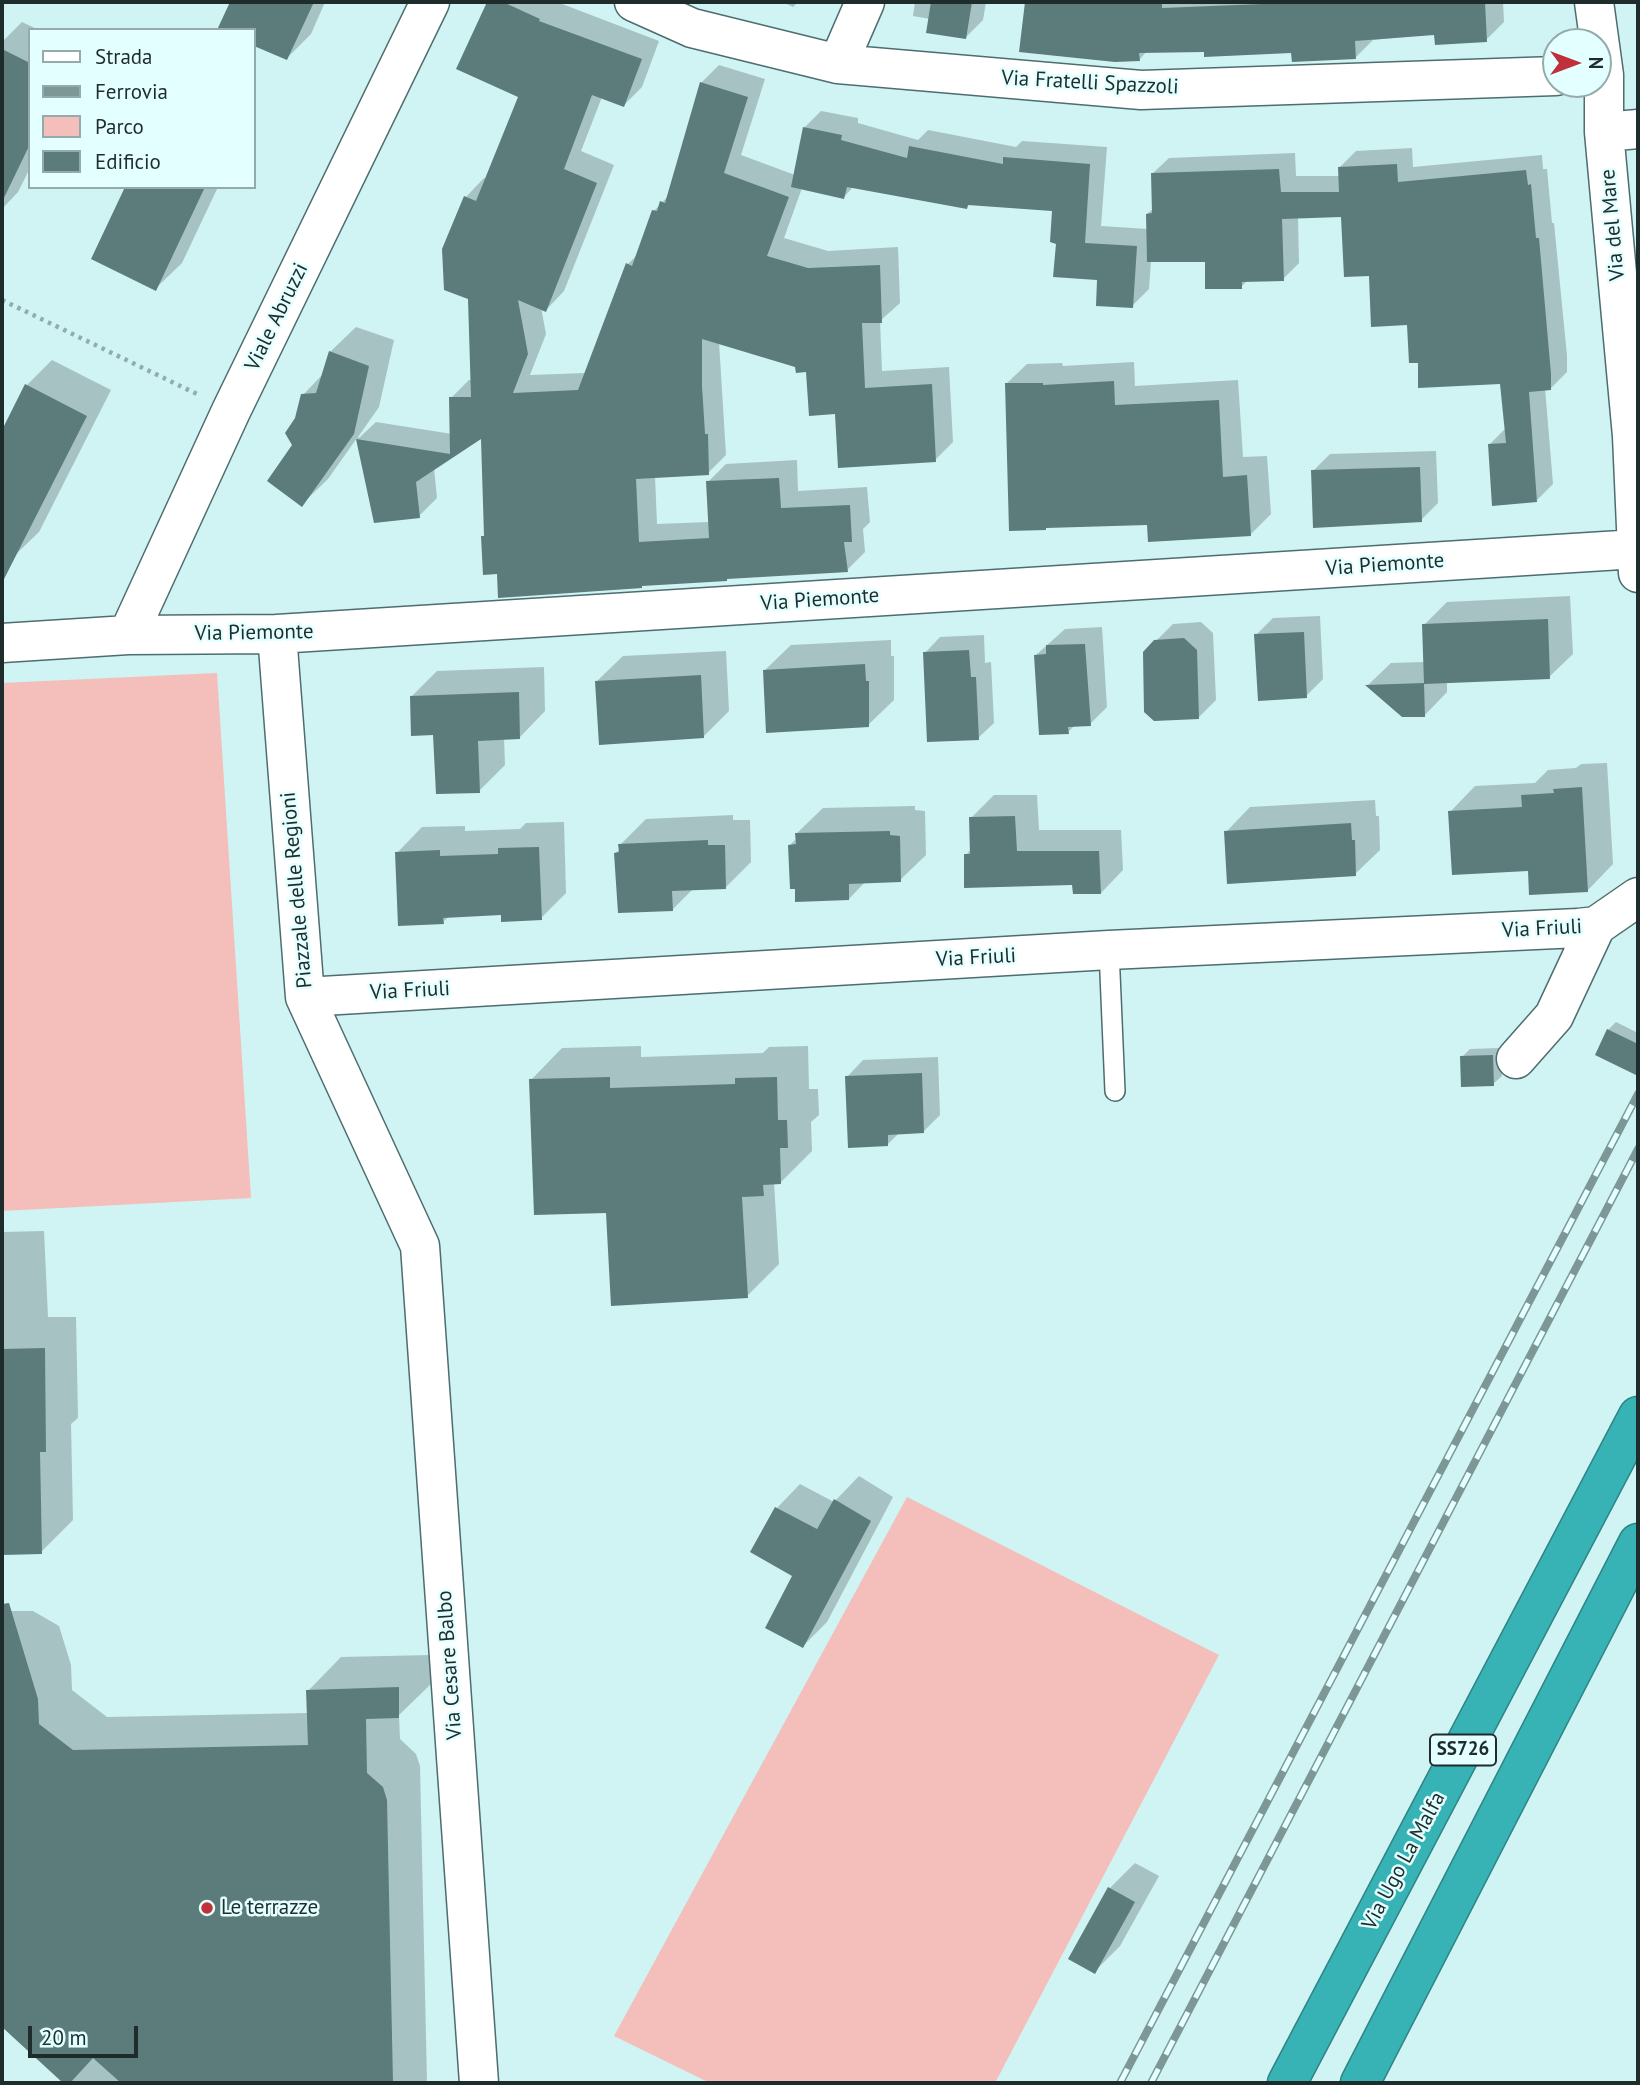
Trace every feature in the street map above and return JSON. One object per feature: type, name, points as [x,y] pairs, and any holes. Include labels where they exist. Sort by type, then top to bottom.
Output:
[{"type":"highway","name":"Via Ugo La Malfa","points":[[1287,2083],[1638,1416]]},
{"type":"highway","name":"SS726","points":[[1360,2083],[1638,1543]]},
{"type":"street","name":"Viale Abruzzi","points":[[128,635],[231,411],[430,2]]},
{"type":"street","name":"Via Fratelli Spazzoli","points":[[634,2],[692,28],[838,64],[1141,90],[1542,76]]},
{"type":"street","points":[[838,64],[865,2]]},
{"type":"street","name":"Via del Mare","points":[[1594,2],[1596,28]]},
{"type":"street","name":"Via del Mare","points":[[1609,98],[1621,130],[1638,561]]},
{"type":"street","name":"Via Piemonte","points":[[2,643],[128,635],[277,634],[1638,561]]},
{"type":"street","name":"Piazzale delle Regioni","points":[[277,634],[305,997],[421,1246]]},
{"type":"street","name":"Via Friuli","points":[[305,997],[1109,950],[1596,926],[1638,897]]},
{"type":"street","points":[[1516,1059],[1554,1016],[1596,926]]},
{"type":"street","name":"Via Cesare Balbo","points":[[421,1246],[479,2083]]},
{"type":"lane","points":[[1109,950],[1115,1091]]},
{"type":"path","points":[[2,300],[231,411]]},
{"type":"green space","points":[[217,673],[251,1198],[2,1211],[2,683]]},
{"type":"green space","points":[[907,1497],[1219,1655],[995,2083],[710,2083],[614,2036]]},
{"type":"building","points":[[230,2],[314,2],[287,60],[256,47],[256,28],[218,28]]},
{"type":"building","points":[[487,2],[503,2],[540,19],[539,21],[642,59],[624,107],[592,95],[564,169],[597,183],[546,312],[518,300],[528,354],[513,393],[578,390],[626,263],[632,266],[652,210],[657,211],[660,201],[665,203],[700,82],[748,97],[724,173],[789,197],[767,256],[808,268],[880,265],[882,323],[862,323],[865,388],[932,384],[936,462],[838,468],[835,414],[809,416],[806,372],[796,373],[795,367],[702,339],[702,386],[705,434],[708,434],[709,475],[636,479],[639,542],[709,538],[706,481],[779,478],[781,508],[850,505],[852,542],[844,542],[848,572],[498,598],[497,574],[483,575],[481,439],[416,482],[420,518],[374,523],[356,439],[450,454],[449,397],[471,397],[468,299],[444,290],[442,249],[464,196],[476,201],[518,97],[456,69]]},
{"type":"building","points":[[931,2],[972,2],[966,39],[926,33]]},
{"type":"building","points":[[1025,2],[1162,2],[1162,8],[1312,2],[1485,2],[1487,42],[1435,45],[1434,35],[1355,41],[1356,59],[1292,62],[1291,53],[1204,57],[1204,52],[1139,53],[1140,61],[1115,62],[1019,52]]},
{"type":"building","points":[[2,49],[28,62],[28,148],[2,202]]},
{"type":"building","points":[[803,127],[842,135],[841,140],[907,158],[909,146],[1003,164],[1003,157],[1090,164],[1085,243],[1137,246],[1133,308],[1096,306],[1097,280],[1053,277],[1056,244],[1050,242],[1052,211],[968,205],[967,209],[847,187],[844,199],[791,187]]},
{"type":"building","points":[[1397,164],[1398,182],[1526,170],[1528,185],[1531,184],[1536,238],[1539,238],[1551,374],[1551,390],[1529,392],[1537,502],[1492,506],[1488,444],[1506,443],[1500,384],[1418,388],[1418,363],[1409,363],[1407,325],[1371,327],[1369,276],[1344,277],[1341,217],[1282,219],[1284,281],[1242,282],[1242,289],[1205,289],[1205,262],[1147,262],[1146,214],[1152,213],[1151,173],[1279,169],[1281,192],[1339,192],[1338,167]]},
{"type":"building","points":[[124,189],[204,189],[156,291],[91,259]]},
{"type":"building","points":[[329,351],[369,366],[354,434],[302,507],[267,481],[292,445],[285,433],[295,418],[301,394],[316,393]]},
{"type":"building","points":[[1114,381],[1115,405],[1219,400],[1223,477],[1247,475],[1251,536],[1148,542],[1147,525],[1009,531],[1005,383],[1043,385]]},
{"type":"building","points":[[25,384],[87,416],[2,583],[2,430]]},
{"type":"building","points":[[1420,467],[1422,522],[1313,528],[1311,470]]},
{"type":"building","points":[[1548,619],[1550,679],[1424,684],[1425,717],[1402,717],[1365,685],[1424,683],[1422,624]]},
{"type":"building","points":[[1304,632],[1307,698],[1258,701],[1254,634]]},
{"type":"building","points":[[1184,638],[1197,650],[1199,719],[1154,721],[1144,712],[1143,652],[1154,640]]},
{"type":"building","points":[[1085,644],[1091,726],[1068,727],[1069,734],[1039,735],[1034,655],[1046,654],[1046,645]]},
{"type":"building","points":[[969,650],[971,677],[976,677],[979,740],[927,742],[923,652]]},
{"type":"building","points":[[865,664],[866,681],[869,681],[869,727],[766,733],[763,670]]},
{"type":"building","points":[[701,675],[704,738],[599,745],[595,681]]},
{"type":"building","points":[[519,692],[520,739],[478,741],[480,793],[436,794],[433,735],[411,736],[410,696]]},
{"type":"building","points":[[1582,787],[1588,892],[1529,895],[1528,871],[1452,875],[1448,811],[1522,807],[1521,795],[1554,793],[1553,789]]},
{"type":"building","points":[[1015,816],[1017,851],[1099,851],[1101,894],[1073,894],[1072,885],[964,888],[964,854],[970,854],[969,817]]},
{"type":"building","points":[[1351,823],[1352,840],[1355,840],[1356,876],[1227,884],[1224,831]]},
{"type":"building","points":[[890,831],[890,835],[900,836],[901,882],[849,884],[849,900],[795,902],[795,889],[790,889],[788,845],[796,844],[795,833]]},
{"type":"building","points":[[708,840],[708,845],[725,845],[726,889],[672,891],[673,911],[618,913],[614,853],[619,852],[618,844]]},
{"type":"building","points":[[539,847],[542,920],[501,922],[501,915],[443,918],[444,924],[398,926],[395,852],[440,850],[440,856],[498,854],[498,848]]},
{"type":"building","points":[[1607,1029],[1638,1044],[1638,1076],[1595,1055]]},
{"type":"building","points":[[1493,1055],[1494,1086],[1461,1087],[1460,1056]]},
{"type":"building","points":[[922,1073],[924,1133],[888,1135],[888,1146],[848,1148],[845,1076]]},
{"type":"building","points":[[610,1077],[610,1088],[735,1084],[735,1078],[777,1077],[778,1120],[787,1120],[788,1148],[780,1148],[781,1184],[763,1185],[764,1196],[742,1197],[748,1298],[611,1306],[606,1213],[534,1215],[529,1079]]},
{"type":"building","points":[[45,1348],[46,1452],[40,1452],[42,1554],[2,1555],[2,1349]]},
{"type":"building","points":[[834,1499],[871,1521],[803,1648],[765,1628],[792,1576],[750,1552],[775,1507],[817,1529]]},
{"type":"building","points":[[9,1603],[38,1699],[39,1724],[73,1750],[308,1745],[306,1690],[399,1687],[399,1718],[366,1719],[367,1773],[383,1787],[387,1800],[393,2083],[121,2083],[93,2058],[70,2083],[63,2083],[2,2027],[2,1604]]},
{"type":"building","points":[[1108,1887],[1135,1902],[1095,1974],[1068,1959]]},
{"type":"railway","points":[[1120,2083],[1638,1094]]},
{"type":"railway","points":[[1151,2083],[1638,1149]]},
{"type":"place","name":"Le terrazze","points":[[207,1908]]}]
